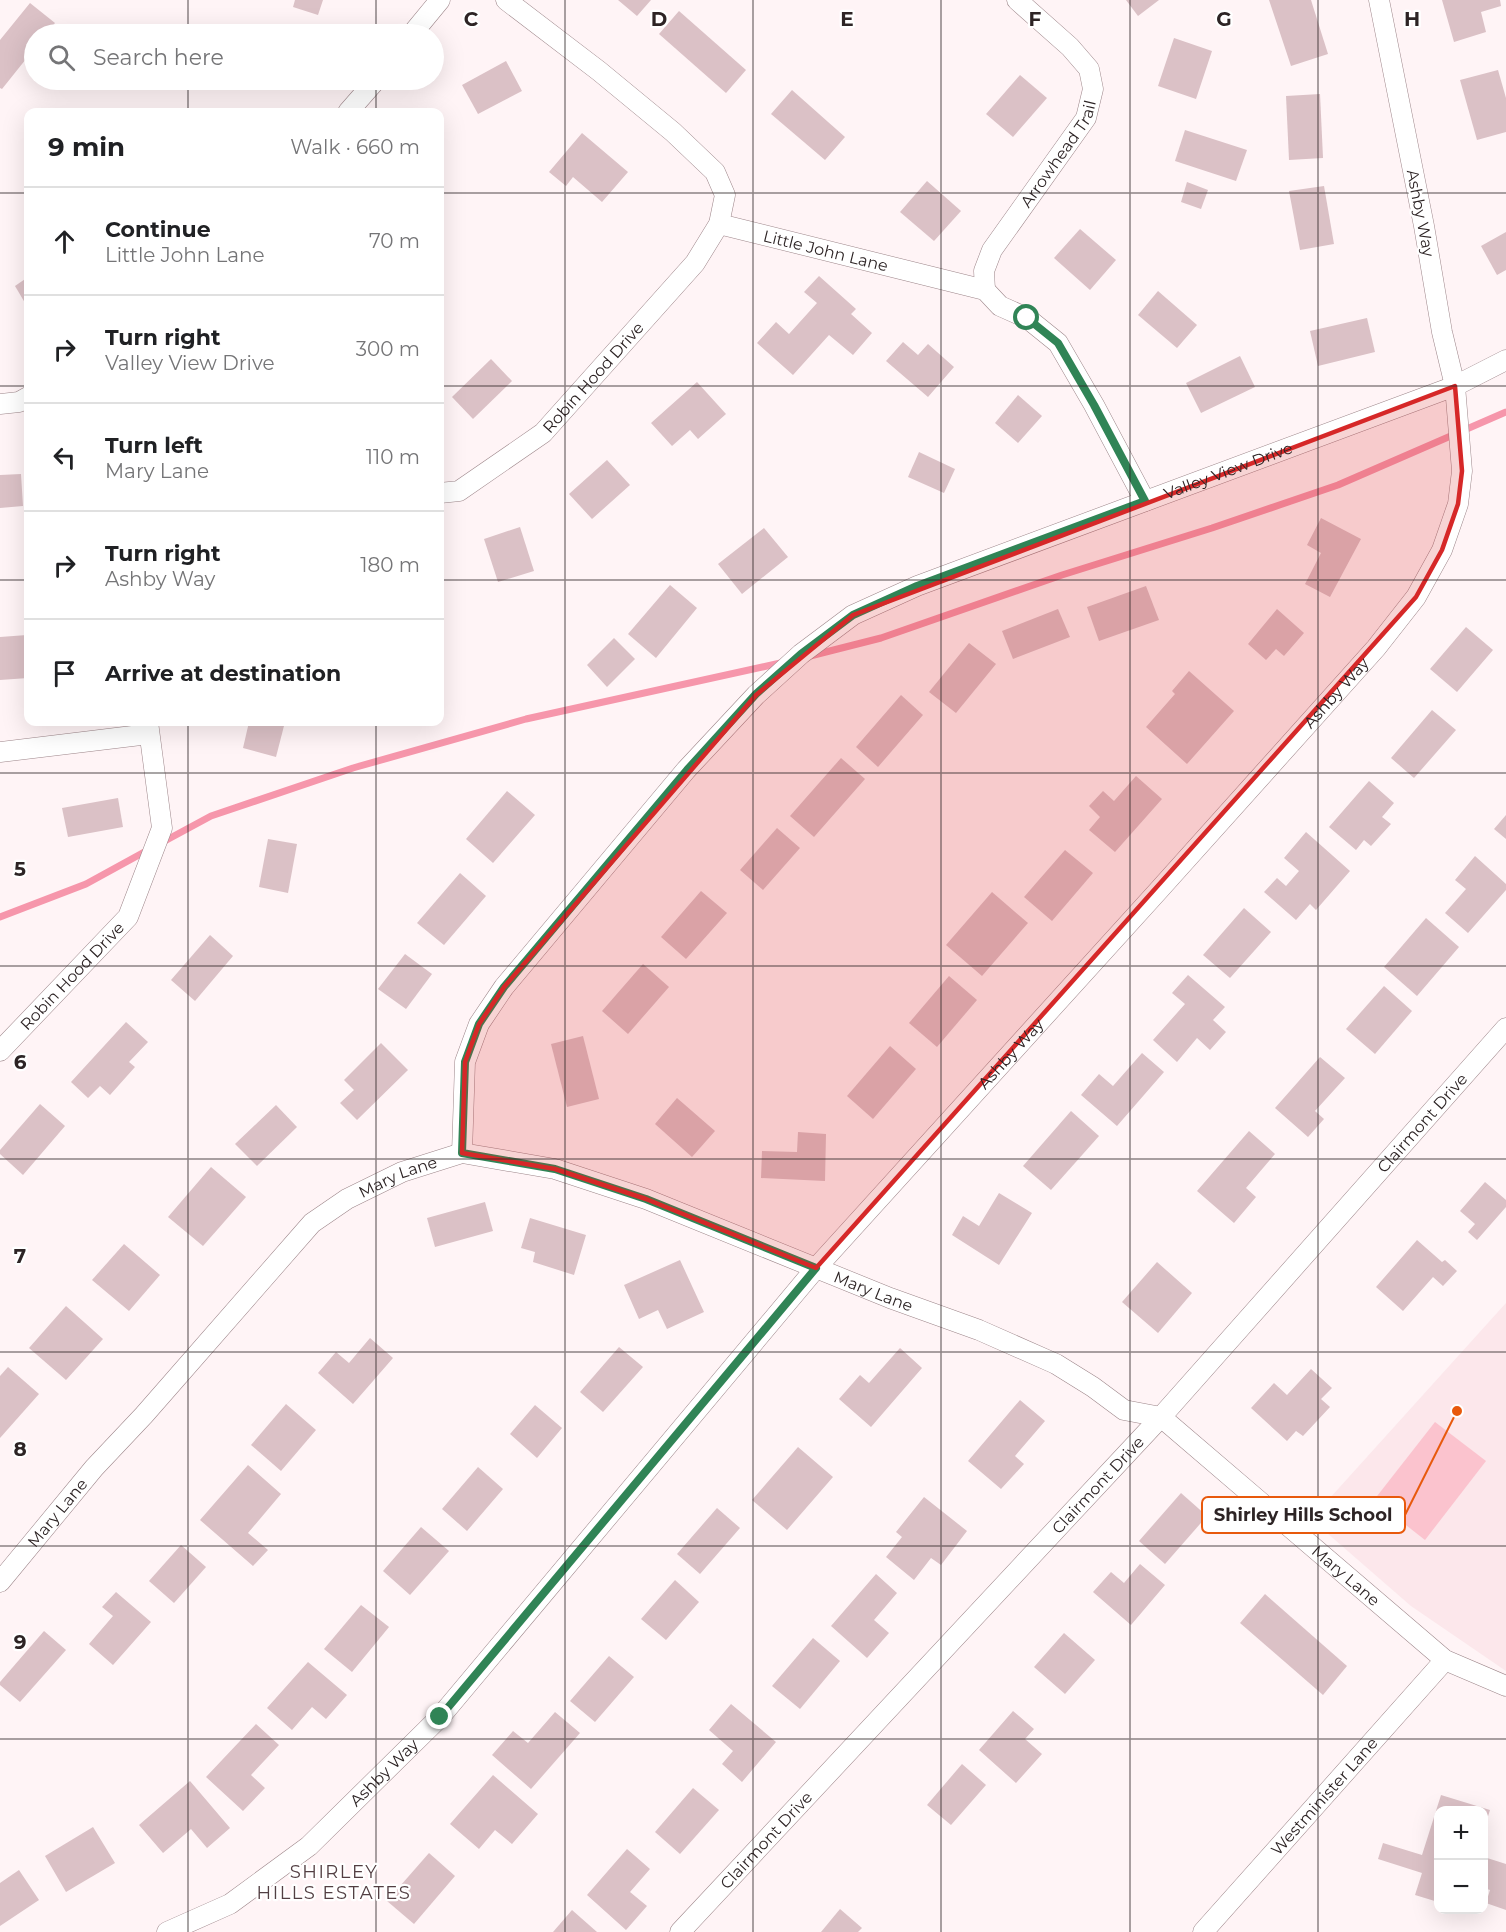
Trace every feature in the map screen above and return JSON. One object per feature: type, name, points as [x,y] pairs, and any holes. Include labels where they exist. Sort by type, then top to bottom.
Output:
[{"type":"street","points":[[420,24],[440,0]]},
{"type":"street","points":[[506,0],[599,71],[673,132],[715,171],[725,195],[719,224]]},
{"type":"street","name":"Arrowhead Trail","points":[[985,290],[984,272],[992,250],[1086,118],[1093,89],[1089,69],[1070,47],[1017,0]]},
{"type":"street","name":"Ashby Way","points":[[167,1932],[230,1904],[309,1846],[440,1717],[816,1268],[1376,648],[1416,597],[1442,550],[1458,504],[1462,471],[1455,386],[1442,332],[1424,226],[1379,0]]},
{"type":"street","points":[[352,108],[367,90]]},
{"type":"street","name":"Little John Lane","points":[[719,224],[985,290],[1000,306],[1027,318],[1058,343],[1145,501]]},
{"type":"street","name":"Robin Hood Drive","points":[[444,493],[459,491],[543,433],[695,263],[719,224]]},
{"type":"street","name":"Valley View Drive","points":[[462,1153],[465,1062],[479,1024],[504,987],[687,770],[756,694],[801,654],[853,615],[917,586],[1455,386],[1506,360]]},
{"type":"street","points":[[0,404],[24,399]]},
{"type":"street","points":[[0,752],[148,728]]},
{"type":"street","name":"Robin Hood Drive","points":[[0,1051],[128,917],[162,828],[148,728]]},
{"type":"street","name":"Clairmont Drive","points":[[680,1932],[1161,1417],[1506,1028]]},
{"type":"street","name":"Mary Lane","points":[[0,1582],[94,1468],[144,1415],[312,1223],[347,1199],[402,1172],[462,1153],[555,1169],[646,1199],[816,1268],[979,1330],[1056,1364],[1094,1387],[1124,1410],[1161,1417],[1445,1660],[1506,1686]]},
{"type":"street","name":"Westminister Lane","points":[[1203,1932],[1445,1660]]},
{"type":"highlighted area","points":[[1455,386],[1462,471],[1458,504],[1442,550],[1416,597],[816,1268],[646,1199],[555,1169],[462,1153],[465,1062],[479,1024],[504,987],[756,695],[853,615]]},
{"type":"shaded area","points":[[1506,1303],[1506,1671],[1411,1606],[1311,1519]]},
{"type":"shaded area","points":[[1435,1422],[1486,1461],[1425,1540],[1374,1500]]},
{"type":"building","points":[[295,0],[323,0],[318,15],[293,7]]},
{"type":"building","points":[[618,0],[651,0],[637,16]]},
{"type":"building","points":[[1126,0],[1159,0],[1138,16]]},
{"type":"building","points":[[1269,0],[1311,0],[1328,54],[1291,66]]},
{"type":"building","points":[[1442,0],[1500,0],[1501,6],[1481,12],[1486,32],[1454,42]]},
{"type":"building","points":[[30,3],[55,23],[24,24],[24,62],[2,89],[0,88],[0,40]]},
{"type":"building","points":[[679,11],[746,70],[726,93],[659,34]]},
{"type":"building","points":[[1174,38],[1212,51],[1196,99],[1158,86]]},
{"type":"building","points":[[506,61],[522,91],[478,114],[462,85]]},
{"type":"building","points":[[1498,70],[1506,98],[1506,132],[1477,140],[1460,80]]},
{"type":"building","points":[[1020,75],[1047,98],[1013,137],[986,114]]},
{"type":"building","points":[[792,90],[845,137],[825,160],[771,114]]},
{"type":"building","points":[[1320,94],[1323,158],[1289,160],[1286,96]]},
{"type":"building","points":[[1185,130],[1247,150],[1236,181],[1175,161]]},
{"type":"building","points":[[582,133],[628,172],[602,202],[573,177],[566,186],[549,172]]},
{"type":"building","points":[[927,181],[961,211],[934,241],[900,212]]},
{"type":"building","points":[[1187,182],[1208,190],[1201,209],[1181,202]]},
{"type":"building","points":[[1324,186],[1334,244],[1300,250],[1289,191]]},
{"type":"building","points":[[1080,229],[1116,260],[1090,290],[1054,258]]},
{"type":"building","points":[[1506,232],[1506,270],[1497,275],[1481,246]]},
{"type":"building","points":[[819,276],[856,309],[851,314],[872,333],[853,355],[829,335],[793,375],[757,343],[776,322],[789,334],[817,303],[804,292]]},
{"type":"building","points":[[24,280],[24,301],[15,286]]},
{"type":"building","points":[[1158,291],[1197,325],[1177,348],[1138,315]]},
{"type":"building","points":[[1367,318],[1375,352],[1318,366],[1310,331]]},
{"type":"building","points":[[903,342],[918,355],[928,344],[954,367],[928,397],[886,361]]},
{"type":"building","points":[[1240,356],[1255,387],[1201,413],[1186,383]]},
{"type":"building","points":[[491,359],[512,381],[473,419],[452,397]]},
{"type":"building","points":[[697,382],[726,414],[698,439],[690,430],[672,446],[651,423]]},
{"type":"building","points":[[1018,395],[1042,416],[1018,443],[995,423]]},
{"type":"building","points":[[919,452],[955,469],[944,493],[908,477]]},
{"type":"building","points":[[607,460],[630,485],[592,519],[569,494]]},
{"type":"building","points":[[21,474],[23,506],[0,508],[0,475]]},
{"type":"building","points":[[1321,518],[1361,539],[1330,597],[1305,584],[1321,553],[1307,545]]},
{"type":"building","points":[[520,527],[534,571],[498,582],[484,539]]},
{"type":"building","points":[[764,528],[788,557],[742,594],[718,564]]},
{"type":"building","points":[[670,585],[697,608],[656,658],[628,634]]},
{"type":"building","points":[[1146,586],[1159,620],[1099,641],[1087,607]]},
{"type":"building","points":[[1058,609],[1070,637],[1013,659],[1002,631]]},
{"type":"building","points":[[1277,609],[1304,633],[1284,656],[1276,649],[1266,660],[1248,644]]},
{"type":"building","points":[[1466,627],[1493,650],[1457,692],[1430,669]]},
{"type":"building","points":[[24,635],[24,678],[0,680],[0,637]]},
{"type":"building","points":[[614,638],[635,659],[607,687],[587,665]]},
{"type":"building","points":[[969,643],[996,664],[956,713],[929,692]]},
{"type":"building","points":[[1189,671],[1234,711],[1187,764],[1146,727],[1175,694],[1172,691]]},
{"type":"building","points":[[901,695],[923,715],[878,767],[856,747]]},
{"type":"building","points":[[1432,710],[1456,730],[1414,778],[1391,758]]},
{"type":"building","points":[[248,726],[284,726],[276,757],[243,748]]},
{"type":"building","points":[[841,758],[865,779],[814,837],[790,816]]},
{"type":"building","points":[[1136,776],[1162,799],[1115,852],[1089,830],[1100,817],[1089,806],[1103,791],[1114,801]]},
{"type":"building","points":[[1369,781],[1394,803],[1382,817],[1391,824],[1371,846],[1364,840],[1356,850],[1329,827]]},
{"type":"building","points":[[507,791],[535,815],[493,863],[466,839]]},
{"type":"building","points":[[118,798],[123,827],[68,837],[62,808]]},
{"type":"building","points":[[1506,815],[1506,839],[1494,829]]},
{"type":"building","points":[[777,828],[800,848],[763,890],[740,870]]},
{"type":"building","points":[[1306,832],[1350,871],[1316,910],[1310,904],[1296,920],[1264,892],[1277,878],[1286,886],[1299,871],[1284,858]]},
{"type":"building","points":[[268,839],[297,844],[288,893],[259,887]]},
{"type":"building","points":[[1065,850],[1093,873],[1052,921],[1024,897]]},
{"type":"building","points":[[1475,856],[1506,884],[1506,890],[1468,933],[1445,913],[1466,889],[1455,880]]},
{"type":"building","points":[[460,873],[486,896],[444,945],[417,923]]},
{"type":"building","points":[[701,891],[727,913],[686,959],[661,937]]},
{"type":"building","points":[[992,892],[1028,923],[982,976],[946,945]]},
{"type":"building","points":[[1244,908],[1271,932],[1230,978],[1203,955]]},
{"type":"building","points":[[1426,918],[1459,947],[1417,996],[1384,967]]},
{"type":"building","points":[[210,935],[233,956],[195,1001],[171,980]]},
{"type":"building","points":[[405,954],[432,974],[406,1009],[378,989]]},
{"type":"building","points":[[643,964],[669,987],[628,1034],[602,1011]]},
{"type":"building","points":[[1188,975],[1225,1007],[1213,1020],[1226,1032],[1210,1050],[1197,1038],[1177,1062],[1153,1040],[1185,1004],[1172,993]]},
{"type":"building","points":[[949,976],[977,1000],[937,1047],[909,1023]]},
{"type":"building","points":[[1384,986],[1412,1011],[1375,1054],[1346,1029]]},
{"type":"building","points":[[126,1022],[148,1042],[129,1062],[135,1067],[110,1095],[100,1086],[88,1098],[71,1082]]},
{"type":"building","points":[[583,1036],[599,1099],[567,1107],[551,1044]]},
{"type":"building","points":[[381,1043],[408,1070],[357,1120],[340,1103],[354,1090],[344,1080]]},
{"type":"building","points":[[890,1046],[916,1069],[873,1119],[847,1096]]},
{"type":"building","points":[[1142,1053],[1164,1072],[1117,1126],[1081,1095],[1099,1074],[1113,1086]]},
{"type":"building","points":[[1320,1057],[1345,1078],[1315,1111],[1324,1119],[1308,1137],[1275,1108]]},
{"type":"building","points":[[677,1098],[715,1131],[692,1157],[655,1124]]},
{"type":"building","points":[[40,1104],[65,1126],[23,1175],[0,1154],[0,1150]]},
{"type":"building","points":[[276,1105],[297,1127],[257,1166],[235,1144]]},
{"type":"building","points":[[1071,1111],[1099,1136],[1051,1190],[1023,1166]]},
{"type":"building","points":[[1249,1131],[1275,1154],[1246,1188],[1256,1197],[1234,1223],[1197,1191]]},
{"type":"building","points":[[798,1132],[826,1134],[825,1181],[761,1178],[762,1151],[797,1152]]},
{"type":"building","points":[[211,1167],[246,1197],[203,1246],[168,1217]]},
{"type":"building","points":[[1485,1182],[1506,1200],[1506,1207],[1477,1240],[1468,1232],[1475,1224],[1460,1211]]},
{"type":"building","points":[[999,1193],[1032,1213],[999,1265],[952,1235],[963,1216],[979,1226]]},
{"type":"building","points":[[485,1202],[493,1231],[435,1247],[427,1218]]},
{"type":"building","points":[[530,1218],[586,1235],[574,1275],[533,1262],[535,1252],[521,1248]]},
{"type":"building","points":[[1417,1240],[1442,1262],[1445,1260],[1457,1271],[1443,1286],[1433,1277],[1403,1311],[1376,1287]]},
{"type":"building","points":[[124,1244],[160,1275],[129,1311],[92,1280]]},
{"type":"building","points":[[680,1260],[704,1312],[667,1329],[658,1310],[639,1319],[624,1285]]},
{"type":"building","points":[[1157,1262],[1192,1293],[1158,1333],[1122,1302]]},
{"type":"building","points":[[66,1306],[103,1339],[66,1380],[29,1348]]},
{"type":"building","points":[[370,1338],[393,1358],[353,1404],[318,1373],[336,1352],[349,1363]]},
{"type":"building","points":[[619,1347],[643,1367],[603,1412],[580,1392]]},
{"type":"building","points":[[900,1348],[922,1368],[871,1427],[839,1399],[860,1375],[869,1383]]},
{"type":"building","points":[[8,1367],[39,1394],[0,1438],[0,1376]]},
{"type":"building","points":[[1311,1369],[1332,1388],[1321,1399],[1330,1407],[1303,1436],[1296,1431],[1287,1441],[1251,1408],[1274,1383],[1287,1395]]},
{"type":"building","points":[[1020,1400],[1045,1421],[1015,1456],[1024,1464],[1001,1489],[968,1461]]},
{"type":"building","points":[[286,1404],[316,1430],[281,1471],[251,1445]]},
{"type":"building","points":[[535,1405],[562,1428],[537,1458],[510,1434]]},
{"type":"building","points":[[798,1447],[833,1477],[787,1530],[752,1500]]},
{"type":"building","points":[[248,1465],[281,1494],[248,1533],[268,1550],[253,1566],[200,1520]]},
{"type":"building","points":[[478,1467],[503,1489],[467,1531],[442,1509]]},
{"type":"building","points":[[1181,1493],[1207,1516],[1165,1564],[1139,1541]]},
{"type":"building","points":[[924,1497],[967,1531],[941,1565],[931,1558],[914,1580],[886,1557],[902,1537],[896,1532]]},
{"type":"building","points":[[717,1508],[740,1528],[700,1574],[677,1554]]},
{"type":"building","points":[[421,1527],[449,1551],[410,1595],[383,1571]]},
{"type":"building","points":[[181,1545],[206,1567],[174,1603],[149,1581]]},
{"type":"building","points":[[1140,1564],[1165,1585],[1131,1625],[1093,1592],[1111,1572],[1124,1583]]},
{"type":"building","points":[[876,1574],[897,1593],[874,1620],[889,1633],[867,1658],[831,1626]]},
{"type":"building","points":[[675,1580],[699,1602],[666,1640],[641,1619]]},
{"type":"building","points":[[116,1592],[151,1622],[113,1665],[89,1644],[113,1616],[102,1607]]},
{"type":"building","points":[[1265,1594],[1347,1666],[1323,1695],[1240,1623]]},
{"type":"building","points":[[361,1605],[389,1627],[352,1672],[324,1649]]},
{"type":"building","points":[[44,1631],[66,1650],[20,1702],[0,1685],[0,1682]]},
{"type":"building","points":[[1064,1633],[1095,1660],[1065,1694],[1034,1667]]},
{"type":"building","points":[[813,1638],[840,1661],[800,1709],[772,1686]]},
{"type":"building","points":[[609,1656],[634,1677],[595,1722],[570,1701]]},
{"type":"building","points":[[308,1662],[347,1695],[326,1719],[312,1707],[292,1730],[267,1708]]},
{"type":"building","points":[[731,1704],[776,1742],[742,1782],[722,1764],[733,1751],[709,1730]]},
{"type":"building","points":[[1013,1711],[1034,1729],[1025,1739],[1042,1754],[1016,1783],[979,1750]]},
{"type":"building","points":[[555,1712],[580,1733],[531,1789],[492,1755],[513,1731],[528,1743]]},
{"type":"building","points":[[256,1724],[279,1745],[251,1775],[265,1788],[243,1811],[206,1777]]},
{"type":"building","points":[[962,1764],[986,1785],[951,1825],[927,1805]]},
{"type":"building","points":[[493,1775],[538,1814],[512,1844],[495,1830],[479,1849],[450,1824]]},
{"type":"building","points":[[190,1781],[230,1828],[207,1848],[191,1829],[163,1853],[139,1825]]},
{"type":"building","points":[[693,1788],[719,1810],[680,1854],[655,1832]]},
{"type":"building","points":[[1441,1795],[1477,1806],[1438,1806]]},
{"type":"building","points":[[1434,1817],[1434,1901],[1415,1895],[1422,1873],[1378,1859],[1383,1843],[1422,1855]]},
{"type":"building","points":[[93,1827],[115,1863],[66,1892],[45,1856]]},
{"type":"building","points":[[627,1849],[650,1869],[630,1892],[647,1906],[626,1930],[587,1895]]},
{"type":"building","points":[[429,1853],[455,1876],[414,1924],[387,1901]]},
{"type":"building","points":[[1488,1858],[1506,1864],[1506,1910],[1488,1904],[1490,1890],[1488,1889]]},
{"type":"building","points":[[19,1870],[39,1900],[0,1926],[0,1883]]},
{"type":"building","points":[[840,1909],[862,1928],[858,1932],[821,1932]]},
{"type":"building","points":[[572,1910],[597,1932],[553,1932]]},
{"type":"waterway","points":[[810,656],[881,638],[1062,575],[1212,528],[1338,485],[1506,412]]},
{"type":"waterway","points":[[161,843],[211,816],[353,768],[526,719],[785,662]]},
{"type":"waterway","points":[[0,917],[86,884],[148,850]]},
{"type":"place","name":"Shirley Hills School","points":[[1457,1411]]},
{"type":"district","name":"SHIRLEY HILLS ESTATES","points":[[334,1882]]},
{"type":"route","points":[[440,1717],[816,1268],[646,1199],[555,1169],[462,1153],[465,1062],[479,1024],[504,987],[687,770],[756,694],[801,654],[853,615],[917,586],[1145,501],[1058,343],[1027,318]]}]
